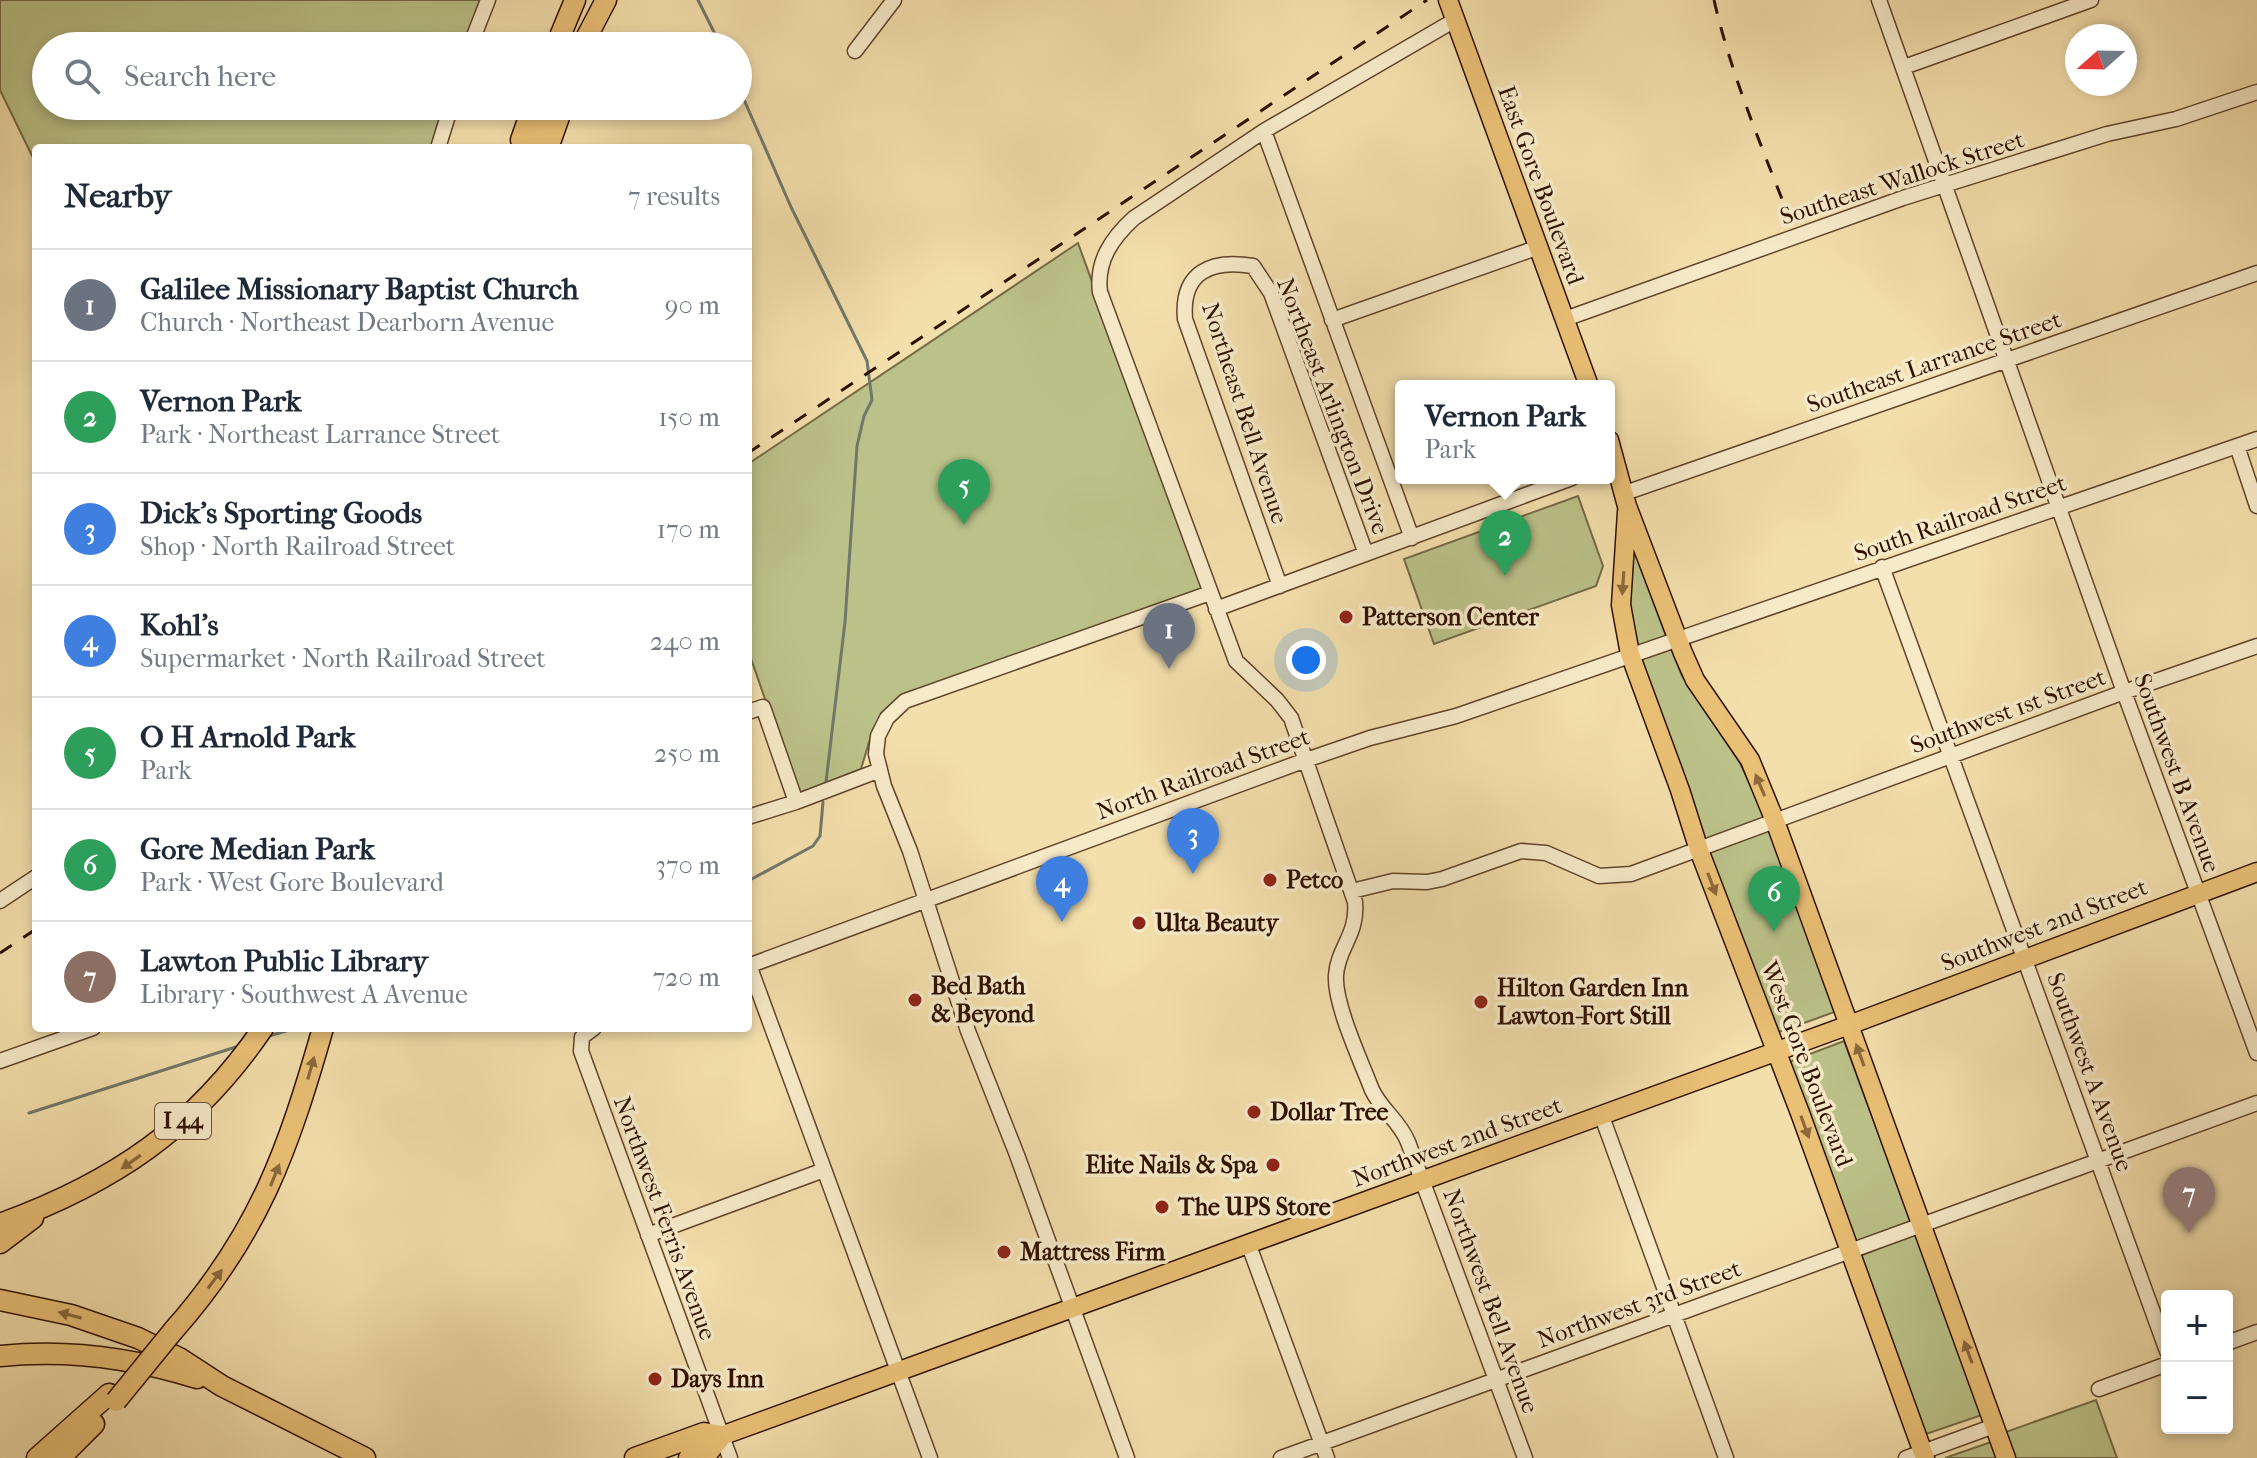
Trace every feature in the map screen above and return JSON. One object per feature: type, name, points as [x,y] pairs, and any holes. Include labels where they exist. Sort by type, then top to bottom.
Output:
[{"type":"highway","points":[[562,32],[577,0]]},
{"type":"highway","points":[[570,32],[577,0]]},
{"type":"highway","points":[[591,32],[606,0]]},
{"type":"highway","points":[[519,144],[528,120]]},
{"type":"highway","points":[[531,144],[543,120]]},
{"type":"highway","points":[[543,144],[547,120]]},
{"type":"highway","points":[[549,144],[558,120]]},
{"type":"highway","name":"I 44","points":[[0,1224],[82,1191],[124,1167],[198,1108],[260,1032]]},
{"type":"highway","points":[[60,1458],[179,1324],[213,1283],[243,1239],[267,1193],[300,1108],[322,1032]]},
{"type":"highway","points":[[0,1243],[45,1208]]},
{"type":"highway","points":[[0,1300],[71,1315],[113,1329],[179,1358],[222,1386],[365,1458]]},
{"type":"highway","points":[[0,1356],[59,1353],[118,1358],[222,1386]]},
{"type":"highway","points":[[37,1458],[113,1397]]},
{"type":"highway","points":[[635,1458],[704,1433],[721,1436],[709,1451],[689,1458]]},
{"type":"main road","name":"East Gore Boulevard","points":[[1448,0],[1587,380]]},
{"type":"main road","points":[[1615,469],[1695,680],[1750,760],[1775,821],[2006,1458]]},
{"type":"main road","name":"West Gore Boulevard","points":[[1626,500],[1621,605],[1630,654],[1699,850],[1851,1251],[1918,1456]]},
{"type":"main road","name":"Southwest 2nd Street","points":[[1849,1025],[2257,872]]},
{"type":"main road","name":"Northwest 2nd Street","points":[[721,1436],[1776,1049],[1849,1025]]},
{"type":"street","points":[[475,32],[488,0]]},
{"type":"street","points":[[855,51],[894,0]]},
{"type":"street","name":"Southwest B Avenue","points":[[1879,0],[2124,692],[2257,1053]]},
{"type":"street","points":[[1904,67],[2091,0]]},
{"type":"street","points":[[1306,760],[1291,718],[1277,700],[1236,661],[1100,292],[1098,276],[1109,246],[1134,218],[1264,131],[1455,20]]},
{"type":"street","name":"Southeast Wallock Street","points":[[1565,319],[1946,184],[2107,134],[2176,119],[2257,92]]},
{"type":"street","points":[[439,144],[447,120]]},
{"type":"street","name":"Northeast Arlington Drive","points":[[1264,131],[1412,538]]},
{"type":"street","points":[[1332,320],[1539,247]]},
{"type":"street","name":"Northeast Arlington Drive","points":[[1215,265],[1232,262],[1253,266],[1271,293],[1366,554]]},
{"type":"street","name":"Northeast Bell Avenue","points":[[1215,265],[1192,280],[1184,300],[1185,319],[1280,586]]},
{"type":"street","name":"Southeast Larrance Street","points":[[1626,500],[2257,273]]},
{"type":"street","name":"South Railroad Street","points":[[1678,640],[2257,439]]},
{"type":"street","points":[[2237,446],[2257,506]]},
{"type":"street","points":[[1216,609],[1556,484]]},
{"type":"street","name":"Southwest A Avenue","points":[[1882,567],[2161,1334]]},
{"type":"street","points":[[1127,1458],[1073,1306],[968,1031],[876,754],[878,736],[887,718],[905,701],[1210,593]]},
{"type":"street","name":"North Railroad Street","points":[[752,965],[1306,760],[1370,738],[1456,716],[1678,640]]},
{"type":"street","name":"Southwest 1st Street","points":[[1352,891],[1393,881],[1442,879],[1521,851],[1546,853],[1599,876],[1631,874],[2257,646]]},
{"type":"street","points":[[755,709],[796,802]]},
{"type":"street","name":"Northwest Bell Avenue","points":[[1306,760],[1352,891],[1356,915],[1353,934],[1339,961],[1336,975],[1339,998],[1372,1090],[1379,1104],[1401,1125],[1525,1458]]},
{"type":"street","points":[[752,816],[880,770]]},
{"type":"street","points":[[0,901],[32,880]]},
{"type":"street","points":[[752,977],[930,1458]]},
{"type":"street","points":[[0,1061],[82,1032]]},
{"type":"street","name":"Northwest Ferris Avenue","points":[[588,1033],[581,1051],[730,1458]]},
{"type":"street","name":"Northwest 3rd Street","points":[[1281,1458],[2257,1103]]},
{"type":"street","points":[[1601,1114],[1726,1458]]},
{"type":"street","points":[[648,1235],[824,1170]]},
{"type":"street","points":[[1248,1243],[1327,1458]]},
{"type":"street","points":[[2233,1341],[2257,1332]]},
{"type":"street","points":[[2099,1389],[2161,1366]]},
{"type":"street","points":[[1918,1456],[1994,1426]]},
{"type":"green space","points":[[0,0],[483,0],[470,32],[32,32],[32,120],[441,120],[433,144],[32,144],[32,156],[0,90]]},
{"type":"green space","points":[[1078,243],[1202,585],[1200,590],[886,710],[873,729],[861,769],[798,794],[752,662],[752,461]]},
{"type":"green space","points":[[1578,496],[1603,566],[1596,586],[1434,644],[1404,559]]},
{"type":"green space","points":[[1632,545],[1666,636],[1633,649],[1628,628]]},
{"type":"green space","points":[[1671,648],[1682,676],[1740,763],[1766,819],[1703,841],[1636,661]]},
{"type":"green space","points":[[1770,829],[1840,1010],[1779,1032],[1706,854]]},
{"type":"green space","points":[[1844,1041],[1911,1221],[1856,1242],[1786,1063]]},
{"type":"green space","points":[[1918,1233],[1982,1415],[1926,1434],[1860,1256]]},
{"type":"green space","points":[[2096,1400],[2117,1458],[2009,1458],[2000,1434]]},
{"type":"green space","points":[[1991,1442],[1997,1458],[1945,1458]]},
{"type":"waterway","points":[[698,0],[714,32]]},
{"type":"waterway","points":[[752,118],[791,207],[867,361],[872,400],[864,416],[857,446],[845,622],[826,782]]},
{"type":"waterway","points":[[752,879],[813,846],[820,836],[823,802]]},
{"type":"waterway","points":[[269,1036],[282,1032]]},
{"type":"waterway","points":[[29,1113],[239,1046]]},
{"type":"railway","points":[[752,450],[1427,0]]},
{"type":"railway","points":[[1714,0],[1740,87],[1794,230]]},
{"type":"railway","points":[[0,953],[32,932]]},
{"type":"place","name":"O H Arnold Park","points":[[964,525]]},
{"type":"place","name":"Vernon Park","points":[[1505,576]]},
{"type":"place","name":"Patterson Center","points":[[1346,617]]},
{"type":"place","name":"Galilee Missionary Baptist Church","points":[[1169,669]]},
{"type":"place","name":"Dick's Sporting Goods","points":[[1193,874]]},
{"type":"place","name":"Petco","points":[[1270,880]]},
{"type":"place","name":"Kohl's","points":[[1062,922]]},
{"type":"place","name":"Ulta Beauty","points":[[1139,923]]},
{"type":"place","name":"Gore Median Park","points":[[1774,932]]},
{"type":"place","name":"Bed Bath & Beyond","points":[[915,1000]]},
{"type":"place","name":"Hilton Garden Inn Lawton-Fort Still","points":[[1481,1002]]},
{"type":"place","name":"Dollar Tree","points":[[1254,1112]]},
{"type":"place","name":"Elite Nails & Spa","points":[[1273,1165]]},
{"type":"place","name":"The UPS Store","points":[[1162,1207]]},
{"type":"place","name":"Lawton Public Library","points":[[2189,1233]]},
{"type":"place","name":"Mattress Firm","points":[[1004,1252]]},
{"type":"place","name":"Days Inn","points":[[655,1379]]}]
